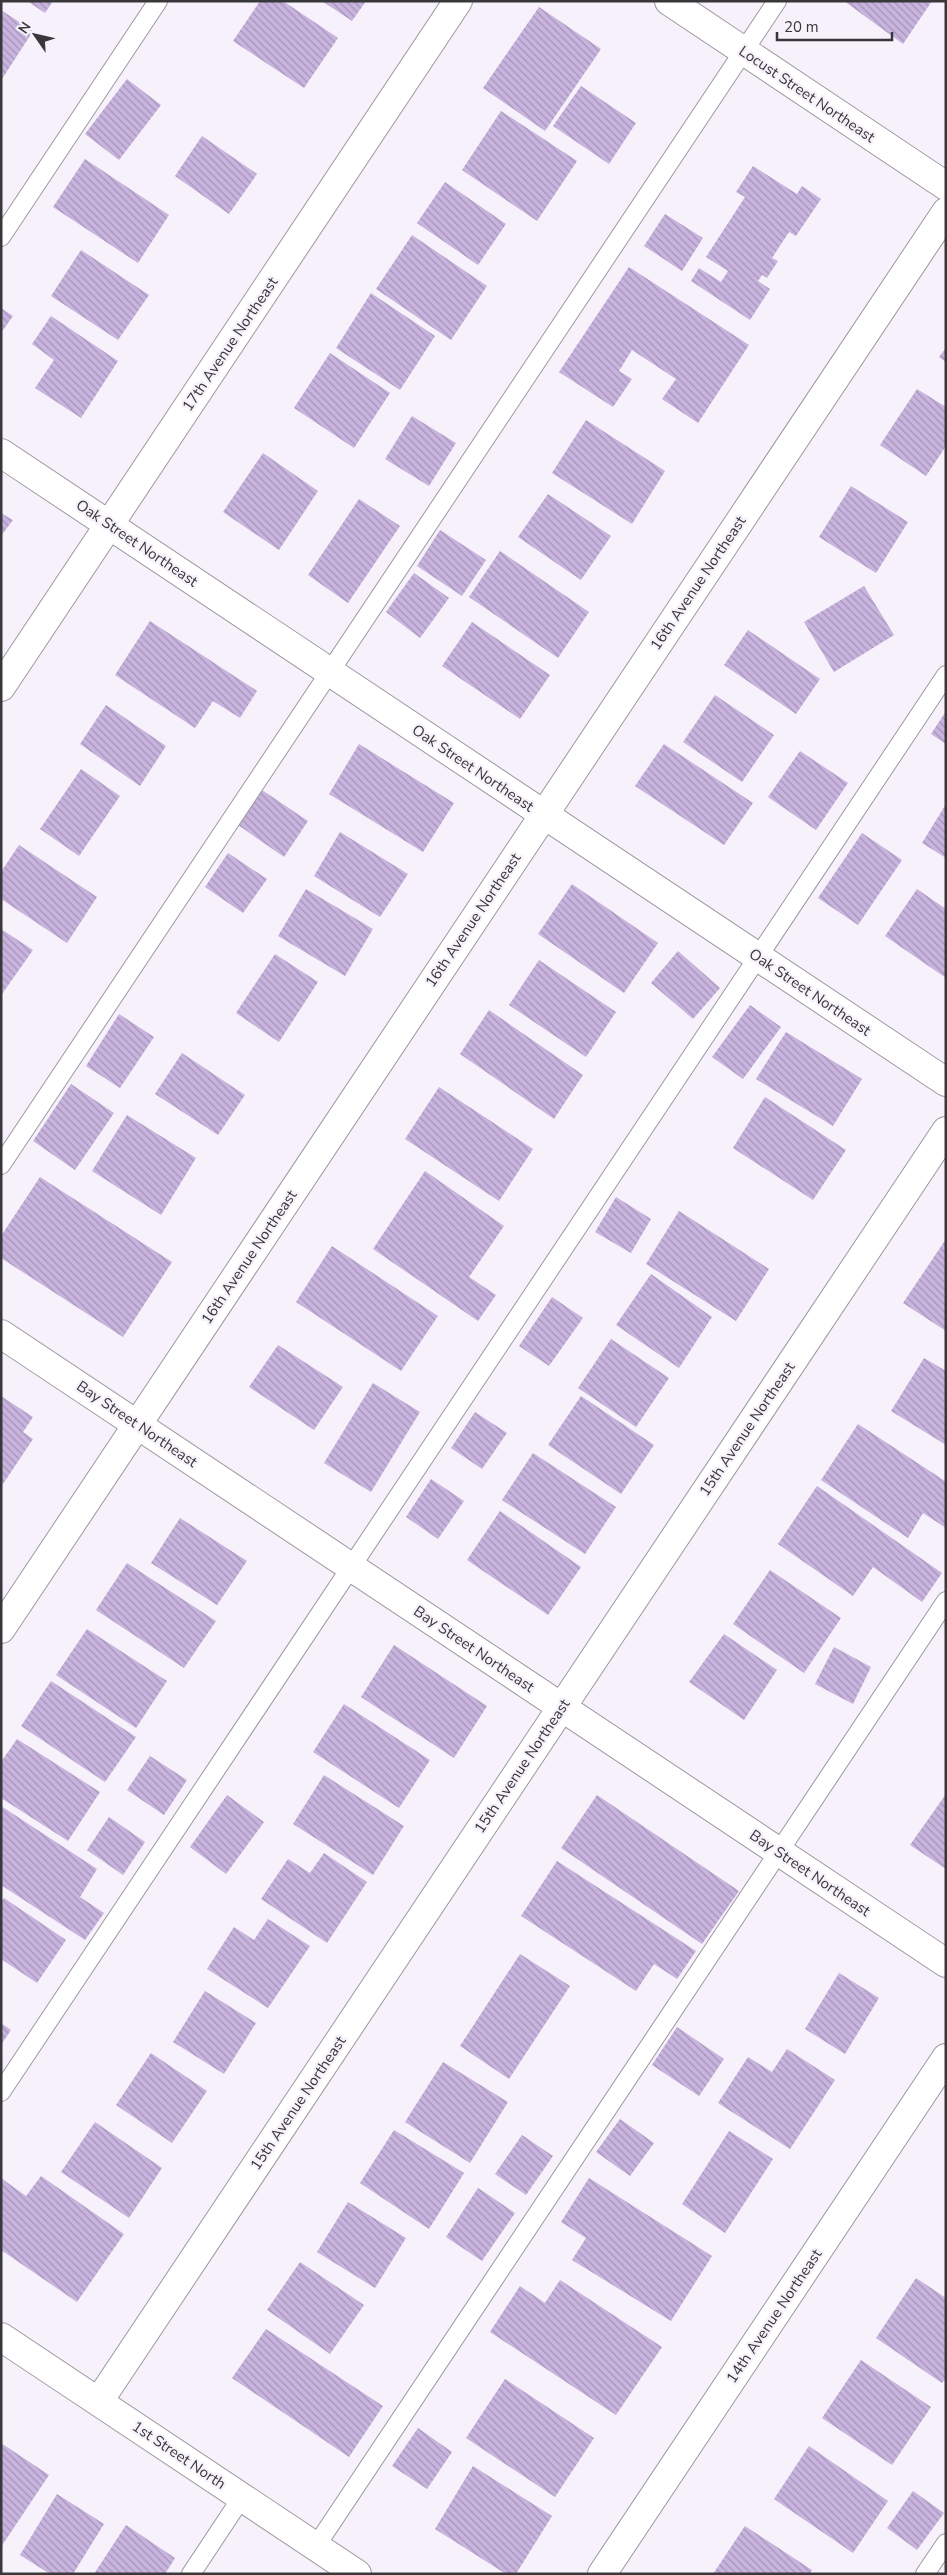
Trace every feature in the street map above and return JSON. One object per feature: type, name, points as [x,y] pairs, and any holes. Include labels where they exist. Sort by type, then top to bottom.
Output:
[{"type":"street","name":"17th Avenue Northeast","points":[[1,687],[458,1]]},
{"type":"street","name":"Locust Street Northeast","points":[[669,1],[946,186]]},
{"type":"street","name":"16th Avenue Northeast","points":[[1,1628],[946,212]]},
{"type":"street","name":"Oak Street Northeast","points":[[1,453],[946,1082]]},
{"type":"street","name":"15th Avenue Northeast","points":[[99,2401],[946,1131]]},
{"type":"street","name":"Bay Street Northeast","points":[[1,1334],[946,1963]]},
{"type":"street","name":"14th Avenue Northeast","points":[[602,2574],[946,2058]]},
{"type":"street","name":"1st Street North","points":[[1,2337],[357,2574]]},
{"type":"lane","points":[[1,236],[158,1]]},
{"type":"lane","points":[[1,1165],[776,1]]},
{"type":"lane","points":[[1,2092],[946,675]]},
{"type":"lane","points":[[316,2546],[946,1601]]},
{"type":"lane","points":[[191,2574],[242,2497]]},
{"type":"lane","points":[[926,2574],[946,2543]]},
{"type":"building","points":[[27,1],[53,1],[45,13]]},
{"type":"building","points":[[260,1],[283,1],[338,38],[304,88],[233,41]]},
{"type":"building","points":[[322,1],[366,1],[352,21]]},
{"type":"building","points":[[844,1],[932,1],[903,44]]},
{"type":"building","points":[[539,7],[601,49],[545,131],[483,88]]},
{"type":"building","points":[[1,10],[33,31],[2,79],[1,78]]},
{"type":"building","points":[[127,79],[161,105],[119,160],[85,134]]},
{"type":"building","points":[[581,86],[636,123],[609,164],[553,126]]},
{"type":"building","points":[[501,111],[577,161],[537,221],[462,170]]},
{"type":"building","points":[[202,136],[257,174],[229,214],[175,176]]},
{"type":"building","points":[[85,159],[169,215],[138,263],[53,207]]},
{"type":"building","points":[[753,166],[797,194],[802,186],[821,199],[796,236],[789,232],[772,258],[778,261],[767,278],[762,275],[758,281],[770,289],[750,320],[691,281],[699,268],[721,282],[728,271],[706,257],[745,197],[736,192]]},
{"type":"building","points":[[445,182],[506,224],[478,265],[417,223]]},
{"type":"building","points":[[665,214],[703,238],[682,271],[644,246]]},
{"type":"building","points":[[412,235],[487,286],[451,340],[376,289]]},
{"type":"building","points":[[81,250],[149,295],[118,340],[51,296]]},
{"type":"building","points":[[629,267],[749,345],[698,423],[662,399],[676,379],[632,350],[619,371],[632,379],[613,407],[559,372]]},
{"type":"building","points":[[371,293],[435,336],[400,390],[336,348]]},
{"type":"building","points":[[1,308],[13,316],[1,333]]},
{"type":"building","points":[[51,316],[118,361],[81,418],[35,388],[54,360],[32,344]]},
{"type":"building","points":[[946,348],[946,362],[939,357]]},
{"type":"building","points":[[330,353],[390,393],[354,448],[294,408]]},
{"type":"building","points":[[917,389],[946,407],[946,446],[926,476],[880,445]]},
{"type":"building","points":[[412,416],[456,443],[429,486],[385,459]]},
{"type":"building","points":[[586,420],[665,471],[632,524],[552,473]]},
{"type":"building","points":[[263,453],[318,491],[279,550],[223,512]]},
{"type":"building","points":[[851,486],[908,522],[876,573],[819,537]]},
{"type":"building","points":[[548,494],[611,536],[581,580],[518,537]]},
{"type":"building","points":[[359,499],[400,526],[348,603],[308,575]]},
{"type":"building","points":[[1,513],[13,520],[1,536]]},
{"type":"building","points":[[440,530],[486,560],[462,596],[417,566]]},
{"type":"building","points":[[500,551],[589,612],[558,658],[469,597]]},
{"type":"building","points":[[414,573],[449,598],[420,638],[386,612]]},
{"type":"building","points":[[864,586],[894,635],[834,672],[804,622]]},
{"type":"building","points":[[150,621],[257,691],[240,718],[213,701],[195,728],[115,675]]},
{"type":"building","points":[[472,622],[550,675],[520,719],[442,666]]},
{"type":"building","points":[[748,630],[820,679],[796,714],[724,665]]},
{"type":"building","points":[[715,695],[774,735],[742,782],[683,742]]},
{"type":"building","points":[[106,705],[166,746],[140,786],[80,744]]},
{"type":"building","points":[[946,711],[946,744],[931,734]]},
{"type":"building","points":[[359,744],[454,803],[423,852],[329,794]]},
{"type":"building","points":[[664,744],[753,803],[724,845],[635,786]]},
{"type":"building","points":[[800,751],[848,783],[816,830],[768,797]]},
{"type":"building","points":[[81,769],[120,796],[79,856],[40,829]]},
{"type":"building","points":[[262,790],[308,821],[284,857],[238,825]]},
{"type":"building","points":[[946,804],[946,858],[922,843]]},
{"type":"building","points":[[340,832],[408,874],[380,917],[314,876]]},
{"type":"building","points":[[862,833],[902,860],[858,925],[818,898]]},
{"type":"building","points":[[19,845],[97,897],[67,943],[1,899],[1,872]]},
{"type":"building","points":[[228,853],[267,879],[243,913],[205,887]]},
{"type":"building","points":[[572,884],[658,943],[624,993],[538,934]]},
{"type":"building","points":[[306,889],[373,929],[345,976],[278,936]]},
{"type":"building","points":[[917,889],[946,909],[946,978],[885,936]]},
{"type":"building","points":[[1,929],[33,950],[2,994],[1,993]]},
{"type":"building","points":[[678,951],[720,988],[693,1019],[651,983]]},
{"type":"building","points":[[275,954],[318,982],[279,1042],[236,1013]]},
{"type":"building","points":[[539,960],[616,1012],[586,1057],[509,1005]]},
{"type":"building","points":[[750,1005],[781,1027],[743,1079],[712,1057]]},
{"type":"building","points":[[489,1010],[583,1075],[554,1119],[460,1054]]},
{"type":"building","points":[[119,1014],[154,1037],[120,1088],[86,1066]]},
{"type":"building","points":[[786,1032],[862,1079],[833,1126],[756,1079]]},
{"type":"building","points":[[182,1053],[245,1095],[218,1135],[155,1094]]},
{"type":"building","points":[[71,1084],[114,1113],[75,1170],[33,1141]]},
{"type":"building","points":[[439,1087],[533,1149],[499,1201],[405,1139]]},
{"type":"building","points":[[765,1097],[846,1150],[813,1200],[733,1148]]},
{"type":"building","points":[[127,1115],[196,1158],[161,1215],[92,1171]]},
{"type":"building","points":[[425,1171],[504,1226],[469,1277],[496,1295],[478,1321],[373,1249]]},
{"type":"building","points":[[40,1177],[172,1262],[123,1337],[1,1258],[1,1236]]},
{"type":"building","points":[[616,1197],[651,1219],[631,1253],[595,1232]]},
{"type":"building","points":[[679,1211],[769,1269],[736,1321],[646,1264]]},
{"type":"building","points":[[946,1239],[946,1331],[903,1303]]},
{"type":"building","points":[[332,1246],[438,1316],[401,1371],[296,1302]]},
{"type":"building","points":[[651,1274],[712,1317],[679,1368],[616,1325]]},
{"type":"building","points":[[552,1297],[583,1318],[549,1366],[519,1346]]},
{"type":"building","points":[[611,1339],[669,1378],[636,1427],[578,1388]]},
{"type":"building","points":[[278,1345],[343,1387],[314,1430],[249,1387]]},
{"type":"building","points":[[924,1358],[946,1371],[946,1445],[891,1411]]},
{"type":"building","points":[[373,1383],[420,1412],[371,1492],[324,1463]]},
{"type":"building","points":[[1,1396],[33,1417],[23,1432],[33,1439],[1,1487]]},
{"type":"building","points":[[581,1396],[654,1445],[621,1494],[548,1445]]},
{"type":"building","points":[[475,1412],[507,1433],[482,1469],[451,1448]]},
{"type":"building","points":[[858,1424],[945,1481],[946,1479],[946,1528],[923,1513],[908,1538],[821,1480]]},
{"type":"building","points":[[533,1453],[616,1507],[585,1554],[502,1500]]},
{"type":"building","points":[[431,1479],[464,1501],[438,1539],[406,1517]]},
{"type":"building","points":[[817,1486],[942,1573],[922,1602],[873,1567],[853,1596],[778,1544]]},
{"type":"building","points":[[500,1511],[581,1567],[548,1615],[467,1560]]},
{"type":"building","points":[[180,1518],[247,1561],[217,1605],[151,1563]]},
{"type":"building","points":[[127,1563],[216,1621],[184,1668],[96,1610]]},
{"type":"building","points":[[770,1570],[841,1618],[804,1673],[733,1624]]},
{"type":"building","points":[[87,1629],[167,1681],[136,1728],[56,1675]]},
{"type":"building","points":[[724,1634],[777,1670],[744,1720],[689,1682]]},
{"type":"building","points":[[394,1645],[487,1706],[454,1758],[361,1697]]},
{"type":"building","points":[[834,1647],[871,1667],[853,1704],[815,1684]]},
{"type":"building","points":[[51,1681],[136,1737],[105,1782],[21,1726]]},
{"type":"building","points":[[344,1704],[430,1760],[399,1808],[313,1752]]},
{"type":"building","points":[[17,1739],[100,1792],[68,1841],[1,1798],[1,1762]]},
{"type":"building","points":[[150,1756],[187,1780],[164,1815],[127,1790]]},
{"type":"building","points":[[324,1775],[404,1826],[373,1875],[293,1824]]},
{"type":"building","points":[[946,1794],[946,1869],[910,1845]]},
{"type":"building","points":[[227,1795],[264,1822],[226,1874],[190,1847]]},
{"type":"building","points":[[597,1795],[739,1891],[702,1944],[561,1848]]},
{"type":"building","points":[[1,1806],[97,1869],[80,1897],[104,1913],[85,1940],[1,1885]]},
{"type":"building","points":[[109,1817],[145,1842],[123,1875],[87,1850]]},
{"type":"building","points":[[324,1853],[367,1882],[327,1943],[261,1899],[288,1859],[310,1873]]},
{"type":"building","points":[[557,1861],[696,1951],[677,1979],[654,1964],[636,1991],[521,1916]]},
{"type":"building","points":[[4,1898],[66,1940],[37,1983],[1,1959],[1,1902]]},
{"type":"building","points":[[268,1919],[310,1946],[268,2008],[207,1969],[234,1927],[254,1940]]},
{"type":"building","points":[[520,1954],[570,1986],[509,2079],[460,2046]]},
{"type":"building","points":[[839,1973],[879,1998],[845,2054],[805,2029]]},
{"type":"building","points":[[205,1991],[256,2023],[224,2074],[173,2042]]},
{"type":"building","points":[[1,2023],[11,2030],[1,2045]]},
{"type":"building","points":[[677,2027],[724,2059],[699,2096],[652,2065]]},
{"type":"building","points":[[787,2049],[835,2080],[790,2149],[718,2103],[748,2057],[772,2072]]},
{"type":"building","points":[[151,2053],[207,2091],[172,2143],[116,2105]]},
{"type":"building","points":[[443,2062],[508,2102],[470,2163],[405,2122]]},
{"type":"building","points":[[620,2119],[654,2143],[630,2176],[596,2152]]},
{"type":"building","points":[[95,2122],[162,2168],[129,2218],[61,2172]]},
{"type":"building","points":[[394,2130],[464,2173],[429,2229],[360,2183]]},
{"type":"building","points":[[729,2131],[773,2159],[725,2233],[682,2204]]},
{"type":"building","points":[[522,2135],[553,2156],[526,2195],[495,2174]]},
{"type":"building","points":[[41,2176],[124,2234],[77,2302],[1,2250],[1,2178],[26,2196]]},
{"type":"building","points":[[589,2178],[712,2256],[671,2321],[572,2260],[586,2238],[561,2222]]},
{"type":"building","points":[[478,2188],[515,2213],[482,2261],[446,2237]]},
{"type":"building","points":[[348,2202],[406,2238],[375,2288],[317,2252]]},
{"type":"building","points":[[300,2262],[364,2305],[330,2354],[267,2310]]},
{"type":"building","points":[[916,2278],[946,2298],[946,2378],[942,2383],[876,2338]]},
{"type":"building","points":[[560,2280],[662,2347],[616,2415],[490,2332],[520,2286],[545,2303]]},
{"type":"building","points":[[266,2329],[383,2406],[349,2457],[232,2378]]},
{"type":"building","points":[[861,2360],[931,2407],[892,2465],[822,2418]]},
{"type":"building","points":[[505,2379],[594,2438],[555,2497],[466,2438]]},
{"type":"building","points":[[418,2428],[452,2452],[427,2489],[392,2466]]},
{"type":"building","points":[[1,2443],[49,2475],[1,2547]]},
{"type":"building","points":[[809,2446],[888,2501],[853,2553],[774,2499]]},
{"type":"building","points":[[473,2466],[552,2516],[516,2574],[506,2574],[435,2529]]},
{"type":"building","points":[[913,2491],[944,2513],[917,2550],[887,2528]]},
{"type":"building","points":[[57,2494],[104,2524],[73,2574],[50,2574],[20,2555]]},
{"type":"building","points":[[126,2525],[175,2558],[165,2574],[94,2574]]},
{"type":"building","points":[[745,2526],[812,2570],[810,2574],[713,2574]]}]
